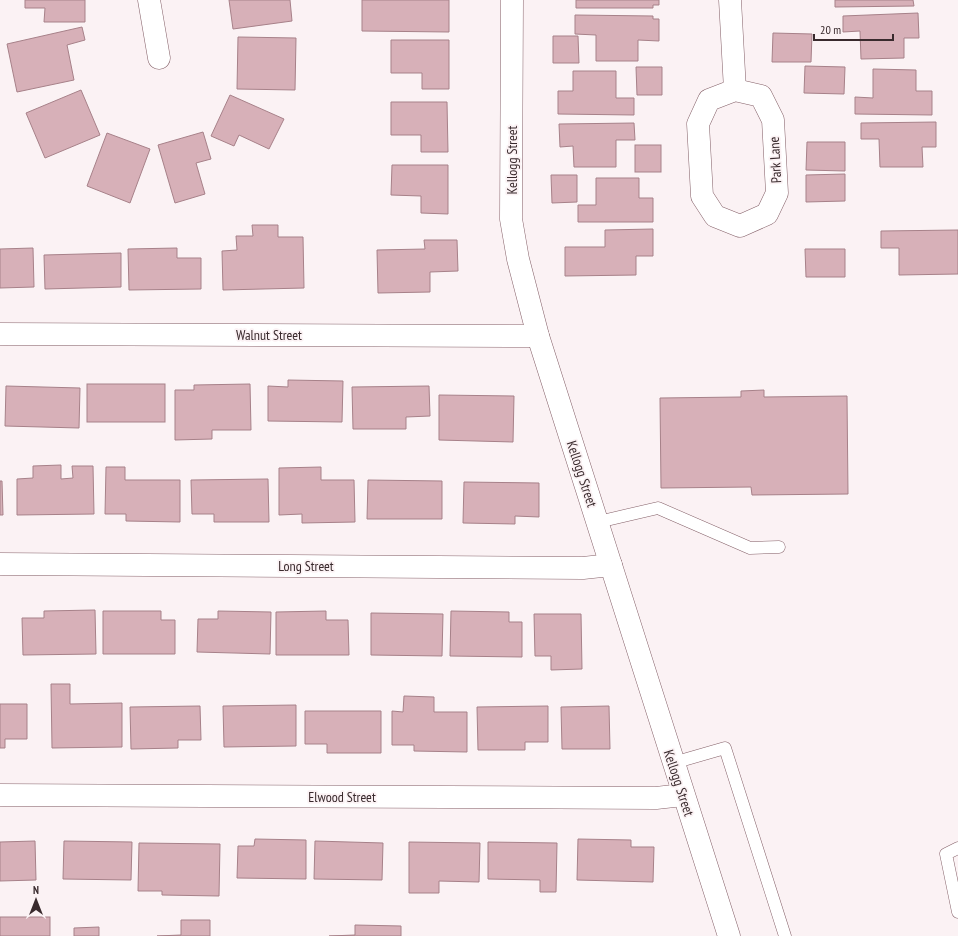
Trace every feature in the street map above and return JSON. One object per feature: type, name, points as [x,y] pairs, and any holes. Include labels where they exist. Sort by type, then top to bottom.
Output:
[{"type":"street","points":[[149,0],[159,58]]},
{"type":"street","name":"Kellogg Street","points":[[512,0],[511,219],[518,259],[538,336],[728,936]]},
{"type":"street","points":[[730,0],[735,90]]},
{"type":"street","name":"Park Lane","points":[[735,90],[761,96],[773,120],[777,193],[767,214],[740,226],[715,216],[702,196],[698,124],[709,100],[735,90]]},
{"type":"street","name":"Walnut Street","points":[[0,334],[538,336]]},
{"type":"street","name":"Long Street","points":[[0,564],[575,568],[611,565]]},
{"type":"street","name":"Elwood Street","points":[[0,795],[656,798],[683,795]]},
{"type":"lane","points":[[598,522],[658,508],[750,548],[779,547]]},
{"type":"lane","points":[[673,763],[725,748],[785,936]]},
{"type":"lane","points":[[958,848],[946,854],[958,912]]},
{"type":"building","points":[[25,0],[85,0],[85,22],[44,22],[45,8],[25,8]]},
{"type":"building","points":[[229,0],[290,0],[292,21],[233,29]]},
{"type":"building","points":[[362,0],[449,0],[449,32],[362,31]]},
{"type":"building","points":[[576,0],[659,0],[659,5],[653,5],[653,8],[576,8]]},
{"type":"building","points":[[835,0],[913,0],[914,6],[835,7]]},
{"type":"building","points":[[918,13],[919,38],[904,38],[904,58],[861,59],[860,31],[843,32],[843,16]]},
{"type":"building","points":[[575,15],[653,16],[653,19],[659,19],[659,41],[638,40],[638,61],[596,61],[596,35],[575,34]]},
{"type":"building","points":[[82,27],[85,40],[67,45],[74,80],[17,92],[7,44]]},
{"type":"building","points":[[773,33],[812,34],[811,62],[772,62]]},
{"type":"building","points":[[553,36],[578,36],[579,63],[553,63]]},
{"type":"building","points":[[238,37],[296,38],[295,90],[237,89]]},
{"type":"building","points":[[391,40],[449,40],[449,89],[422,89],[422,73],[391,73]]},
{"type":"building","points":[[805,66],[845,67],[844,94],[804,93]]},
{"type":"building","points":[[636,67],[662,67],[662,95],[637,95]]},
{"type":"building","points":[[873,69],[916,70],[916,91],[932,91],[932,115],[855,114],[855,97],[873,98]]},
{"type":"building","points":[[573,71],[616,71],[616,98],[634,98],[634,115],[558,114],[558,91],[573,91]]},
{"type":"building","points":[[81,90],[100,135],[45,158],[26,113]]},
{"type":"building","points":[[230,95],[284,119],[269,149],[239,135],[234,146],[211,136]]},
{"type":"building","points":[[391,102],[447,102],[448,152],[421,152],[421,135],[391,135]]},
{"type":"building","points":[[936,122],[936,147],[922,147],[923,167],[880,167],[879,139],[861,139],[861,123]]},
{"type":"building","points":[[634,123],[635,140],[616,140],[616,167],[574,167],[573,146],[560,147],[559,124]]},
{"type":"building","points":[[203,132],[211,159],[196,163],[205,194],[175,203],[158,145]]},
{"type":"building","points":[[107,133],[150,149],[130,203],[87,186]]},
{"type":"building","points":[[807,142],[845,142],[845,171],[806,170]]},
{"type":"building","points":[[635,145],[661,145],[661,172],[635,172]]},
{"type":"building","points":[[392,165],[448,165],[448,214],[421,213],[421,196],[391,195]]},
{"type":"building","points":[[845,174],[845,201],[806,202],[806,175]]},
{"type":"building","points":[[551,175],[577,175],[577,202],[552,203]]},
{"type":"building","points":[[596,178],[639,178],[639,198],[653,198],[653,222],[578,222],[578,205],[596,205]]},
{"type":"building","points":[[252,225],[278,225],[278,237],[303,237],[304,288],[223,290],[222,251],[237,250],[236,236],[253,236]]},
{"type":"building","points":[[653,229],[653,256],[636,256],[636,275],[565,276],[565,247],[605,247],[605,230]]},
{"type":"building","points":[[958,230],[958,274],[899,275],[899,248],[881,248],[881,231]]},
{"type":"building","points":[[424,240],[457,240],[458,271],[430,272],[430,292],[378,293],[377,250],[425,249]]},
{"type":"building","points":[[33,248],[34,287],[0,288],[0,249]]},
{"type":"building","points":[[177,248],[177,258],[201,258],[201,289],[129,290],[128,249]]},
{"type":"building","points":[[805,249],[845,249],[845,277],[806,277]]},
{"type":"building","points":[[121,253],[121,287],[45,289],[44,255]]},
{"type":"building","points":[[288,380],[343,381],[342,422],[268,421],[268,386],[288,387]]},
{"type":"building","points":[[87,384],[165,384],[165,422],[87,422]]},
{"type":"building","points":[[250,384],[251,430],[212,430],[212,439],[175,440],[175,390],[194,390],[194,385]]},
{"type":"building","points":[[6,386],[80,388],[79,428],[5,426]]},
{"type":"building","points":[[429,386],[430,416],[406,417],[406,429],[353,429],[352,387]]},
{"type":"building","points":[[764,390],[764,397],[847,396],[848,494],[752,495],[751,487],[661,488],[660,398],[741,397],[741,391]]},
{"type":"building","points":[[439,395],[514,396],[513,442],[439,440]]},
{"type":"building","points":[[61,465],[61,479],[73,478],[72,466],[93,466],[94,514],[17,515],[17,479],[33,478],[33,466]]},
{"type":"building","points":[[106,467],[125,467],[125,480],[180,480],[180,522],[126,521],[126,514],[105,514]]},
{"type":"building","points":[[321,467],[321,480],[354,480],[355,522],[302,523],[302,514],[279,515],[279,468]]},
{"type":"building","points":[[268,479],[269,522],[214,522],[214,514],[192,514],[191,480]]},
{"type":"building","points":[[368,480],[442,481],[442,519],[367,519]]},
{"type":"building","points":[[0,481],[2,481],[3,515],[0,515]]},
{"type":"building","points":[[464,482],[539,483],[539,517],[515,516],[515,524],[463,523]]},
{"type":"building","points":[[95,610],[96,654],[23,655],[22,618],[44,618],[44,611]]},
{"type":"building","points":[[103,611],[161,611],[161,620],[175,620],[175,654],[103,654]]},
{"type":"building","points":[[218,611],[271,612],[270,654],[197,652],[198,619],[218,619]]},
{"type":"building","points":[[326,611],[326,620],[348,620],[349,655],[276,655],[276,612]]},
{"type":"building","points":[[451,611],[509,612],[509,622],[522,622],[522,657],[450,656]]},
{"type":"building","points":[[371,613],[443,614],[442,656],[371,655]]},
{"type":"building","points":[[534,614],[581,614],[582,669],[551,670],[551,656],[535,656]]},
{"type":"building","points":[[51,684],[70,684],[70,704],[122,703],[122,747],[52,748]]},
{"type":"building","points":[[404,696],[434,697],[434,712],[467,712],[467,752],[414,751],[414,745],[392,745],[392,711],[403,712]]},
{"type":"building","points":[[0,704],[27,704],[27,739],[5,739],[5,748],[0,748]]},
{"type":"building","points":[[296,705],[296,746],[224,747],[223,706]]},
{"type":"building","points":[[200,706],[201,740],[178,740],[178,748],[131,749],[130,707]]},
{"type":"building","points":[[548,706],[548,742],[525,742],[525,750],[478,750],[477,707]]},
{"type":"building","points":[[609,706],[610,749],[562,749],[561,707]]},
{"type":"building","points":[[305,711],[381,711],[381,753],[327,753],[327,744],[305,744]]},
{"type":"building","points":[[255,839],[306,840],[306,879],[237,878],[238,846],[254,846]]},
{"type":"building","points":[[578,839],[631,840],[631,847],[654,847],[653,882],[577,880]]},
{"type":"building","points":[[35,841],[36,880],[0,881],[0,842]]},
{"type":"building","points":[[64,841],[132,842],[131,880],[63,879]]},
{"type":"building","points":[[315,841],[383,843],[382,880],[314,879]]},
{"type":"building","points":[[409,842],[480,843],[479,882],[439,881],[439,893],[409,893]]},
{"type":"building","points":[[488,842],[557,843],[556,892],[540,892],[540,880],[488,879]]},
{"type":"building","points":[[139,843],[220,844],[219,896],[162,895],[162,891],[138,891]]},
{"type":"building","points":[[0,917],[50,917],[50,936],[0,936]]},
{"type":"building","points":[[181,920],[210,920],[210,936],[157,936],[181,935]]},
{"type":"building","points":[[355,925],[401,926],[401,936],[329,936],[355,935]]},
{"type":"building","points":[[99,927],[99,936],[74,936],[74,928]]}]
